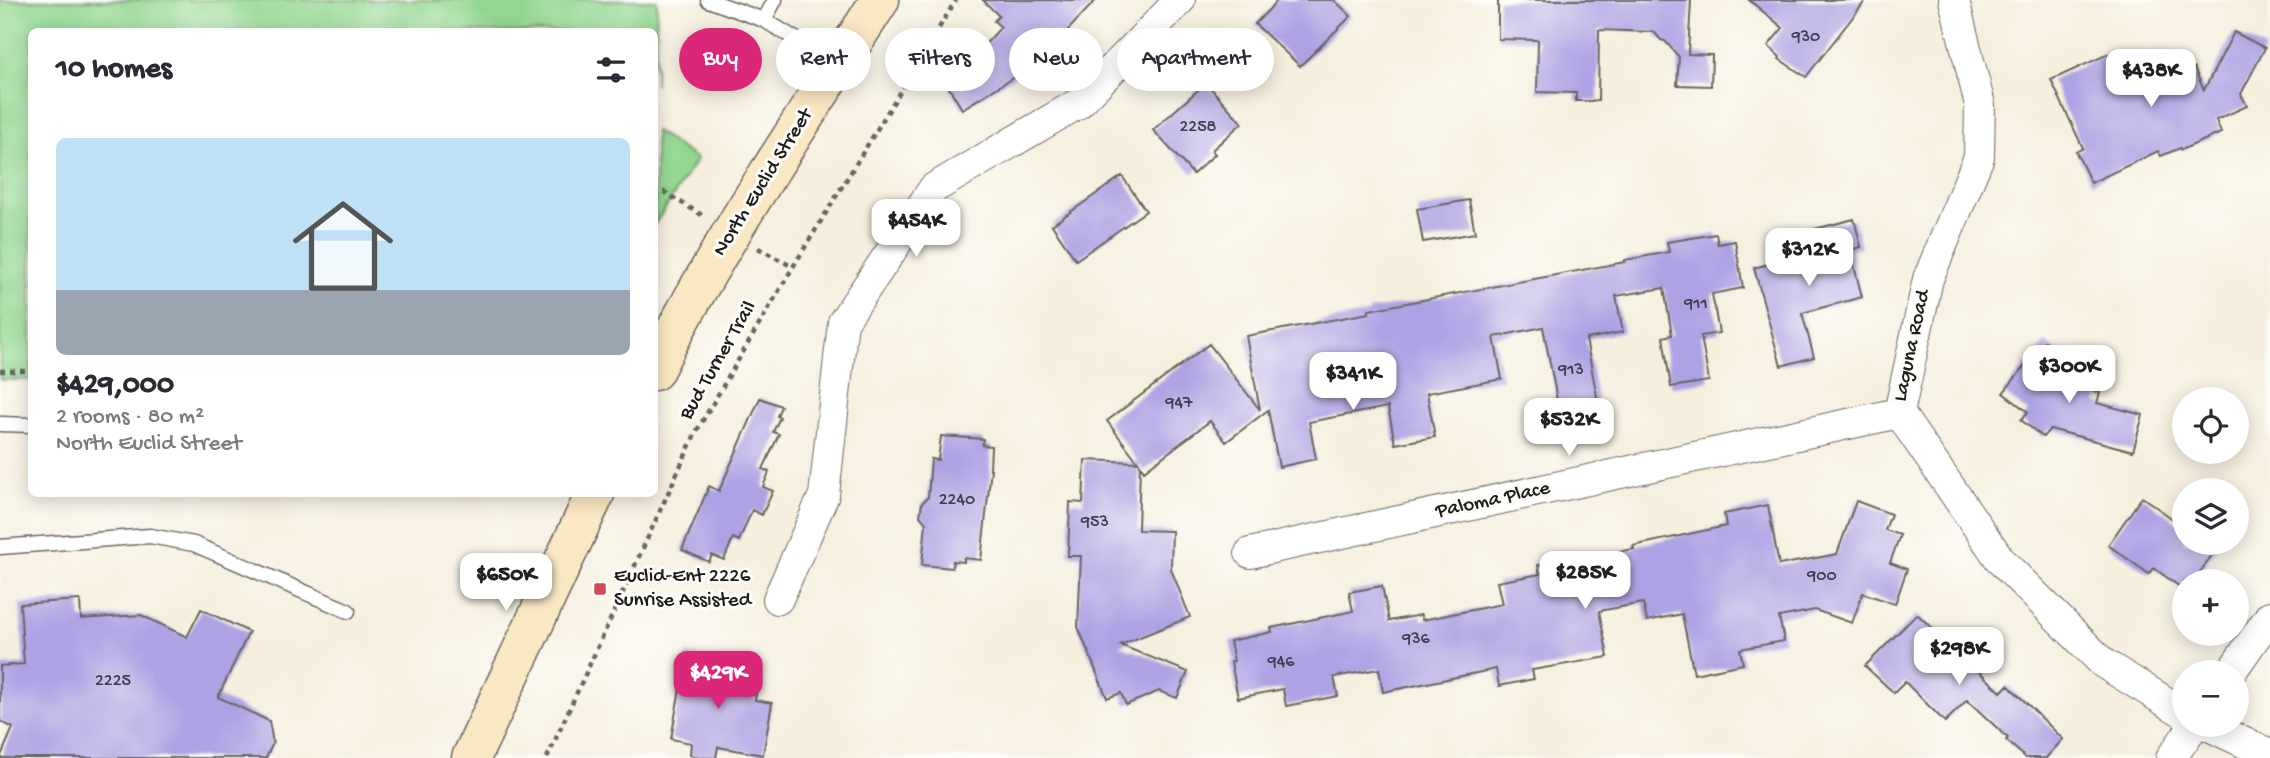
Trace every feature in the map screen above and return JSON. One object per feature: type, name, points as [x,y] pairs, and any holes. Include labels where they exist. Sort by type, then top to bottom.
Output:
[{"type":"main road","name":"North Euclid Street","points":[[862,28],[880,0]]},
{"type":"main road","name":"North Euclid Street","points":[[658,363],[732,232],[822,91]]},
{"type":"main road","points":[[471,758],[594,497]]},
{"type":"street","points":[[778,599],[824,495],[843,322],[934,188],[1079,103],[1180,0]]},
{"type":"street","name":"Laguna Road","points":[[1954,0],[1980,105],[1979,157],[1928,279],[1899,413],[2001,561],[2103,663],[2172,706]]},
{"type":"street","name":"Paloma Place","points":[[1250,553],[1899,413]]},
{"type":"street","points":[[2239,660],[2270,615]]},
{"type":"street","points":[[2171,758],[2186,737]]},
{"type":"street","points":[[2232,737],[2270,755]]},
{"type":"lane","points":[[708,0],[764,20],[777,28]]},
{"type":"lane","points":[[764,20],[775,0]]},
{"type":"lane","points":[[0,425],[28,425]]},
{"type":"lane","points":[[0,547],[150,536],[194,544],[348,611]]},
{"type":"path","name":"Bud Turner Trail","points":[[547,758],[696,432],[956,0]]},
{"type":"path","points":[[0,371],[28,371]]},
{"type":"green space","points":[[0,0],[657,0],[656,28],[28,28],[28,380],[0,380]]},
{"type":"green space","points":[[658,133],[697,159],[658,219]]},
{"type":"building","points":[[983,0],[1096,0],[1070,28],[1009,28],[1009,80],[995,89],[995,34],[1001,27],[994,21],[999,16]]},
{"type":"building","points":[[1278,0],[1334,0],[1351,16],[1300,66],[1274,42],[1274,28],[1259,28],[1255,24]]},
{"type":"building","points":[[1498,0],[1691,0],[1688,54],[1712,55],[1711,86],[1677,85],[1679,57],[1654,32],[1599,30],[1598,101],[1576,101],[1576,93],[1537,92],[1538,40],[1498,39]]},
{"type":"building","points":[[1749,0],[1866,0],[1806,77],[1779,59],[1768,46],[1783,28]]},
{"type":"building","points":[[2234,32],[2265,48],[2241,94],[2247,106],[2216,120],[2221,133],[2161,156],[2158,151],[2091,183],[2076,152],[2083,148],[2051,80],[2108,54],[2126,94],[2194,68],[2204,90]]},
{"type":"building","points":[[951,91],[991,91],[962,109]]},
{"type":"building","points":[[1197,91],[1213,91],[1242,123],[1212,150],[1215,154],[1193,174],[1153,130]]},
{"type":"building","points":[[1122,176],[1146,211],[1076,260],[1052,225]]},
{"type":"building","points":[[1469,200],[1475,233],[1423,242],[1417,209]]},
{"type":"building","points":[[1854,219],[1861,247],[1850,250],[1862,297],[1802,313],[1814,357],[1781,366],[1754,268],[1820,250],[1815,229]]},
{"type":"building","points":[[1716,234],[1718,244],[1735,241],[1743,288],[1712,294],[1719,333],[1701,336],[1709,381],[1671,387],[1663,337],[1672,335],[1664,288],[1616,296],[1623,332],[1586,339],[1598,402],[1559,410],[1543,327],[1494,337],[1502,379],[1427,393],[1435,437],[1395,444],[1388,407],[1309,422],[1316,459],[1279,467],[1268,410],[1226,442],[1210,421],[1144,471],[1140,465],[1138,530],[1172,531],[1171,569],[1190,617],[1120,645],[1188,672],[1177,698],[1159,691],[1126,705],[1121,693],[1107,698],[1078,627],[1081,556],[1068,556],[1070,502],[1083,503],[1085,460],[1138,462],[1107,421],[1209,344],[1260,410],[1246,336],[1625,262],[1669,252],[1667,242]]},
{"type":"building","points":[[2045,341],[2064,357],[2046,378],[2100,393],[2097,403],[2143,415],[2133,451],[2050,429],[2043,437],[2021,420],[2028,412],[2003,393]]},
{"type":"building","points":[[760,398],[781,406],[777,416],[780,417],[773,432],[779,434],[763,469],[769,472],[763,487],[773,491],[762,515],[752,510],[739,541],[733,538],[724,560],[712,555],[709,562],[682,550],[709,486],[719,491]]},
{"type":"building","points":[[941,436],[983,439],[982,445],[991,446],[981,560],[964,558],[964,562],[953,561],[952,568],[922,565],[926,523],[920,516],[922,503],[928,497],[931,459],[938,460]]},
{"type":"building","points":[[2142,497],[2172,518],[2172,555],[2212,555],[2202,569],[2172,569],[2172,581],[2154,568],[2149,574],[2108,545]]},
{"type":"building","points":[[1856,501],[1891,514],[1885,530],[1900,535],[1890,563],[1907,569],[1895,604],[1863,593],[1852,623],[1815,610],[1779,617],[1784,641],[1740,649],[1743,664],[1694,674],[1682,614],[1647,621],[1643,603],[1599,611],[1608,657],[1532,670],[1534,679],[1499,686],[1496,669],[1383,692],[1379,669],[1334,677],[1338,696],[1286,706],[1283,689],[1238,698],[1230,641],[1272,632],[1271,628],[1353,611],[1349,592],[1382,586],[1389,621],[1421,615],[1422,620],[1502,604],[1497,582],[1540,574],[1538,565],[1634,549],[1633,546],[1726,526],[1724,514],[1768,505],[1779,565],[1837,554]]},
{"type":"building","points":[[80,600],[81,619],[141,615],[187,637],[201,609],[249,632],[218,697],[269,721],[273,743],[266,758],[0,758],[13,728],[0,721],[0,666],[24,664],[20,604]]},
{"type":"building","points":[[1917,614],[2001,692],[2008,685],[2063,739],[2046,758],[2026,758],[1967,700],[1945,722],[1905,682],[1894,693],[1865,666]]},
{"type":"building","points":[[686,654],[728,662],[724,683],[757,689],[755,700],[772,703],[763,755],[718,747],[716,758],[704,758],[690,755],[691,743],[671,739]]},
{"type":"place","name":"Euclid-Ent 2226 Sunrise Assisted","points":[[600,589]]}]
